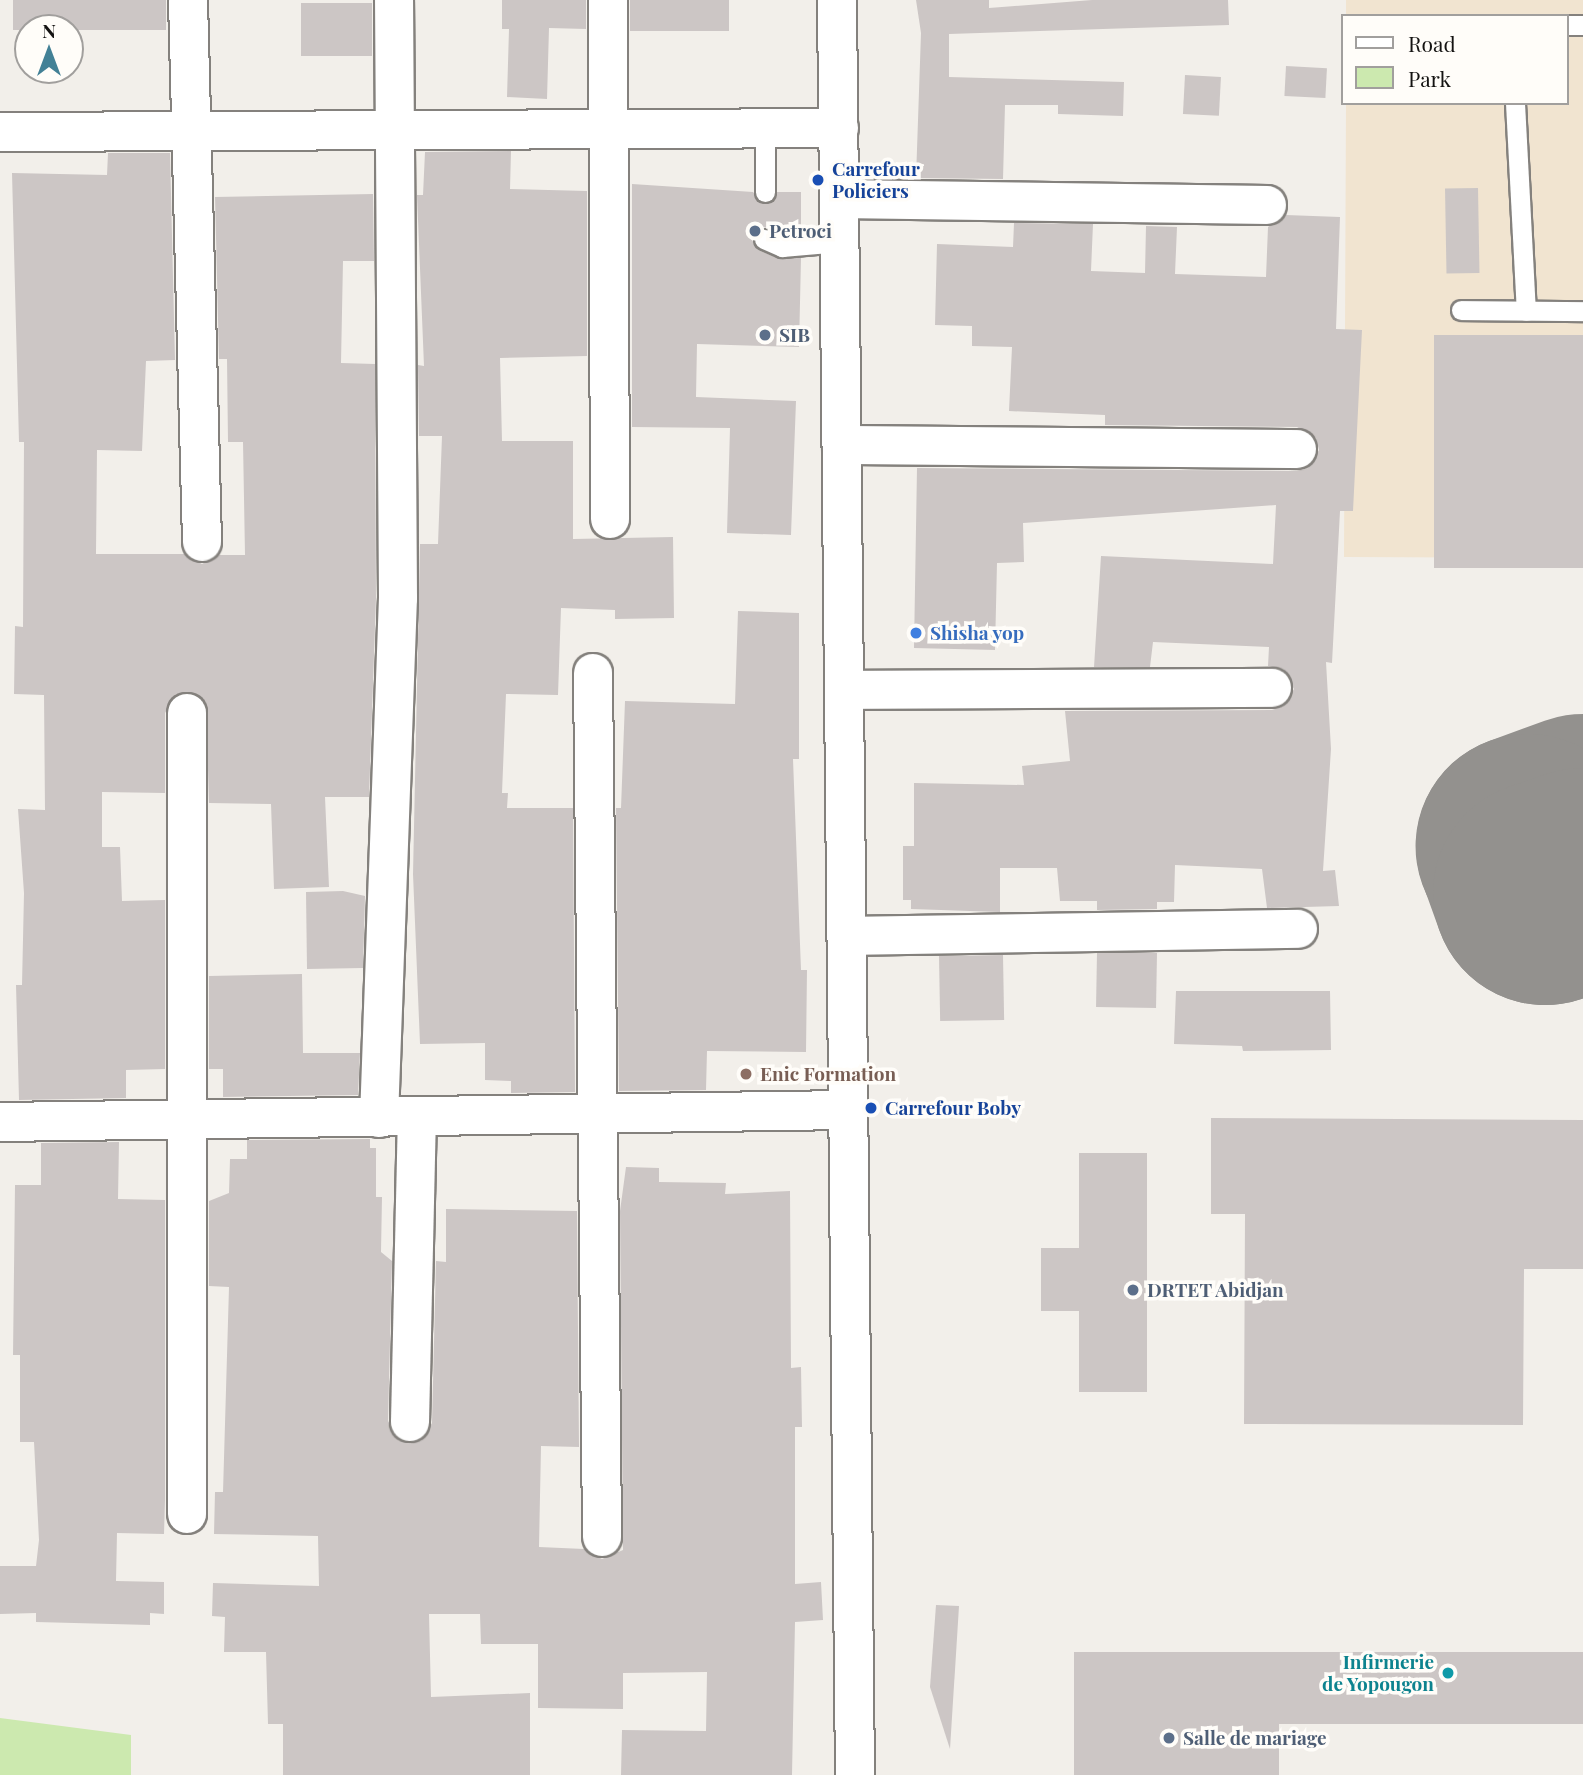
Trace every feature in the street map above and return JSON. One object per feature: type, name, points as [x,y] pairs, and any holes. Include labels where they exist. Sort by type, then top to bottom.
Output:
[{"type":"street","points":[[188,0],[202,542]]},
{"type":"street","points":[[379,1118],[398,598],[398,133],[394,0]]},
{"type":"street","points":[[608,0],[606,130],[610,519]]},
{"type":"street","points":[[837,0],[855,1775]]},
{"type":"street","points":[[0,132],[398,133],[839,128]]},
{"type":"street","points":[[840,199],[1267,205]]},
{"type":"street","points":[[842,445],[1297,449]]},
{"type":"street","points":[[593,673],[595,1114],[603,1537]]},
{"type":"street","points":[[845,690],[1272,688]]},
{"type":"street","points":[[187,713],[184,1121],[187,1514]]},
{"type":"street","points":[[848,936],[1298,929]]},
{"type":"street","points":[[0,1122],[849,1110]]},
{"type":"street","points":[[410,1423],[416,1117]]},
{"type":"lane","points":[[1515,105],[1526,310]]},
{"type":"lane","points":[[765,129],[765,192]]},
{"type":"lane","points":[[764,239],[782,247],[840,242]]},
{"type":"lane","points":[[1461,310],[1583,311]]},
{"type":"shaded area","points":[[1346,0],[1583,0],[1583,558],[1344,557],[1346,105],[1569,105],[1569,14],[1346,14]]},
{"type":"green space","points":[[0,1718],[131,1735],[131,1775],[0,1775]]},
{"type":"building","points":[[13,0],[166,0],[166,30],[84,30],[84,14],[14,14],[13,30]]},
{"type":"building","points":[[502,0],[586,0],[586,29],[549,28],[547,99],[507,97],[509,29],[502,29]]},
{"type":"building","points":[[630,0],[729,0],[729,31],[630,31]]},
{"type":"building","points":[[916,0],[989,0],[989,8],[1092,0],[1228,0],[1229,25],[949,34],[949,77],[1124,82],[1123,116],[1058,114],[1058,105],[1005,105],[1003,179],[916,178],[921,33]]},
{"type":"building","points":[[301,3],[372,3],[372,56],[301,56]]},
{"type":"building","points":[[1286,66],[1327,68],[1325,98],[1284,96]]},
{"type":"building","points":[[1185,75],[1221,77],[1219,116],[1183,114]]},
{"type":"building","points":[[511,151],[510,189],[587,191],[587,356],[500,358],[502,441],[573,441],[573,539],[673,537],[674,618],[615,619],[615,610],[561,608],[558,695],[506,694],[502,793],[508,793],[507,808],[573,808],[575,1092],[511,1093],[511,1081],[485,1080],[485,1043],[420,1044],[413,874],[420,544],[438,544],[442,436],[419,436],[418,365],[424,366],[417,195],[423,195],[425,152]]},
{"type":"building","points":[[108,153],[170,153],[175,360],[146,361],[142,451],[97,450],[96,554],[184,554],[202,564],[219,555],[245,555],[243,442],[228,442],[227,359],[219,359],[215,197],[373,194],[374,261],[343,261],[341,363],[375,364],[376,598],[369,797],[325,797],[329,887],[274,889],[271,804],[209,803],[206,703],[197,694],[176,694],[165,713],[165,793],[102,792],[102,847],[120,847],[122,901],[165,900],[165,1069],[126,1070],[126,1098],[19,1100],[16,985],[22,985],[24,893],[18,809],[45,810],[44,695],[14,694],[15,626],[23,627],[24,442],[19,442],[12,173],[107,175]]},
{"type":"building","points":[[632,184],[753,192],[764,204],[777,192],[801,192],[801,233],[762,227],[752,240],[758,250],[777,258],[801,258],[799,347],[697,344],[696,397],[796,401],[791,535],[727,533],[730,428],[632,427]]},
{"type":"building","points":[[1478,188],[1479,273],[1446,274],[1445,189]]},
{"type":"building","points":[[1286,215],[1340,217],[1336,329],[1362,330],[1353,511],[1340,511],[1332,663],[1326,662],[1331,749],[1323,871],[1335,870],[1339,906],[1267,908],[1262,869],[1175,865],[1174,902],[1157,902],[1157,909],[1097,910],[1097,901],[1060,901],[1057,868],[1000,868],[1000,912],[911,909],[911,900],[903,900],[903,846],[914,846],[914,783],[1024,785],[1022,766],[1070,761],[1065,711],[1272,710],[1284,706],[1294,689],[1283,669],[1268,666],[1269,647],[1153,642],[1150,667],[1094,667],[1101,556],[1273,564],[1276,505],[1023,523],[1024,562],[997,563],[995,650],[914,648],[917,468],[1297,471],[1308,468],[1319,450],[1316,438],[1297,427],[1105,425],[1105,415],[1009,411],[1012,347],[972,346],[972,326],[935,325],[937,244],[1013,247],[1014,223],[1093,224],[1091,271],[1145,273],[1146,226],[1177,227],[1175,274],[1266,277],[1268,227]]},
{"type":"building","points":[[1434,335],[1583,335],[1583,568],[1434,568]]},
{"type":"building","points":[[738,611],[799,613],[799,759],[793,759],[801,970],[807,970],[806,1052],[707,1051],[706,1090],[619,1091],[616,808],[621,808],[625,701],[735,704]]},
{"type":"building","points":[[343,891],[365,896],[363,968],[307,969],[306,892]]},
{"type":"building","points":[[1097,952],[1157,953],[1156,1008],[1096,1007]]},
{"type":"building","points":[[1003,955],[1004,1020],[940,1021],[939,956]]},
{"type":"building","points":[[302,974],[303,1053],[360,1053],[358,1095],[223,1097],[223,1069],[209,1069],[209,976]]},
{"type":"building","points":[[1176,991],[1330,991],[1331,1050],[1243,1051],[1242,1046],[1174,1044]]},
{"type":"building","points":[[1211,1118],[1583,1120],[1583,1269],[1524,1269],[1523,1425],[1244,1424],[1245,1214],[1211,1214]]},
{"type":"building","points":[[370,1139],[370,1148],[376,1148],[376,1197],[382,1197],[381,1252],[392,1261],[388,1421],[399,1441],[421,1441],[432,1423],[436,1261],[446,1262],[446,1209],[577,1211],[579,1447],[541,1446],[539,1547],[584,1549],[602,1559],[623,1550],[620,1211],[626,1167],[659,1168],[659,1182],[726,1183],[725,1194],[790,1191],[791,1368],[801,1367],[802,1427],[795,1427],[795,1584],[821,1582],[823,1620],[795,1622],[792,1775],[621,1775],[622,1730],[706,1731],[707,1672],[623,1673],[623,1709],[538,1708],[538,1644],[481,1644],[480,1614],[429,1614],[431,1697],[530,1693],[530,1775],[283,1775],[283,1724],[268,1724],[266,1652],[224,1652],[225,1617],[212,1616],[213,1583],[319,1586],[318,1536],[214,1534],[215,1492],[223,1492],[229,1287],[209,1286],[209,1201],[229,1193],[230,1159],[247,1159],[247,1140]]},
{"type":"building","points":[[119,1142],[118,1199],[165,1200],[165,1500],[164,1534],[117,1533],[116,1581],[164,1582],[164,1614],[150,1613],[150,1625],[36,1622],[36,1613],[0,1614],[0,1566],[36,1566],[39,1540],[34,1442],[20,1442],[20,1355],[13,1355],[15,1185],[41,1185],[41,1143]]},
{"type":"building","points":[[1079,1153],[1147,1153],[1147,1392],[1079,1392],[1079,1311],[1041,1311],[1041,1248],[1079,1248]]},
{"type":"building","points":[[936,1605],[959,1606],[950,1749],[930,1687]]},
{"type":"building","points":[[1074,1652],[1583,1652],[1583,1724],[1279,1724],[1279,1775],[1074,1775]]},
{"type":"runway","points":[[1583,826],[1528,846],[1545,893],[1583,880]]},
{"type":"place","name":"Carrefour Policiers","points":[[818,180]]},
{"type":"place","name":"Petroci","points":[[755,231]]},
{"type":"place","name":"SIB","points":[[765,335]]},
{"type":"place","name":"Shisha yop","points":[[916,633]]},
{"type":"place","name":"Enic Formation","points":[[746,1074]]},
{"type":"place","name":"Carrefour Boby","points":[[871,1108]]},
{"type":"place","name":"DRTET Abidjan","points":[[1133,1290]]},
{"type":"place","name":"Infirmerie de Yopougon","points":[[1448,1673]]},
{"type":"place","name":"Salle de mariage","points":[[1169,1738]]}]
